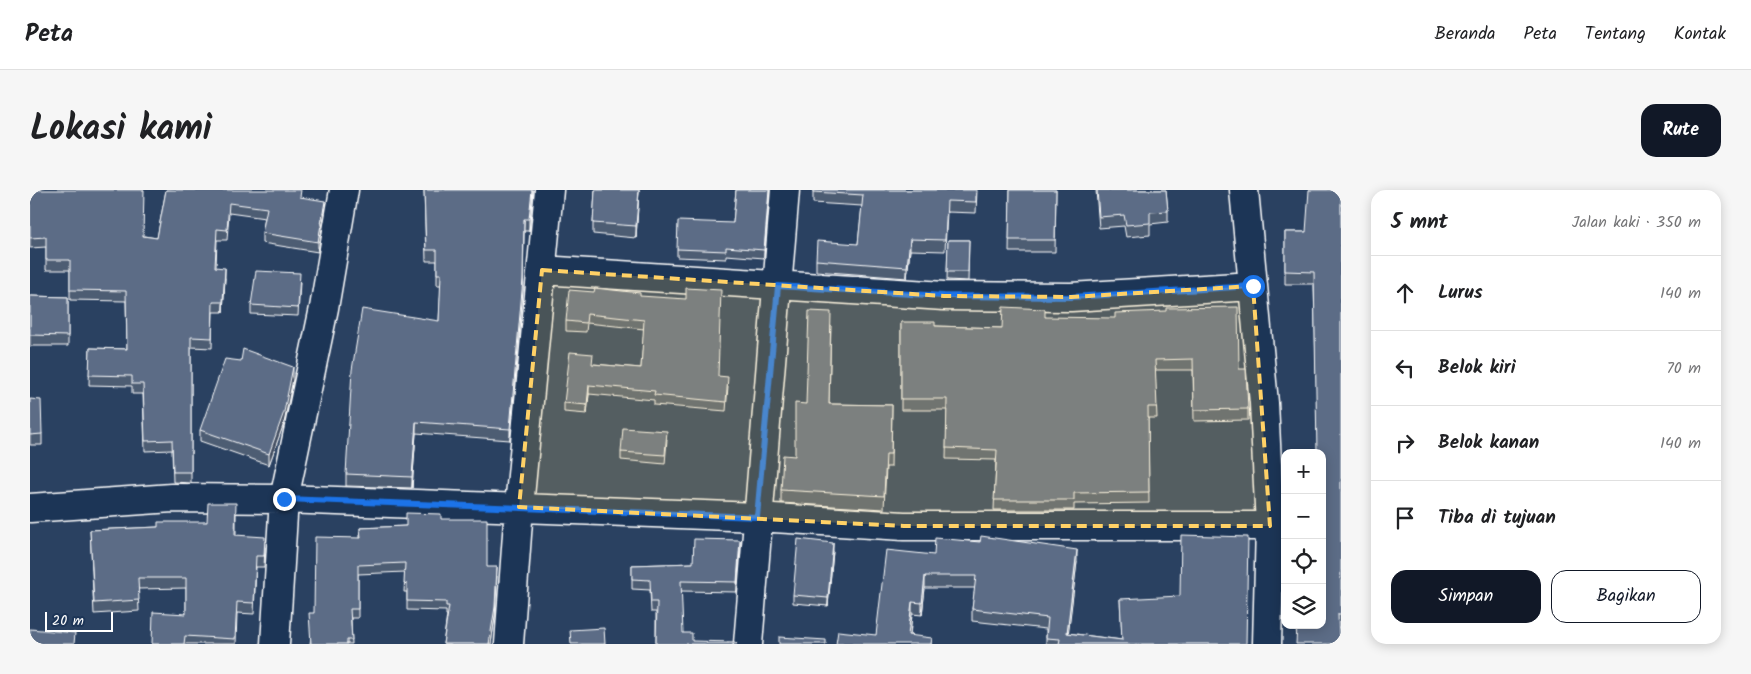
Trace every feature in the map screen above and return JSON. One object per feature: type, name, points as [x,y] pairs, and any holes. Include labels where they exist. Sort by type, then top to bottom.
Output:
[{"type":"street","points":[[275,644],[284,499],[324,308],[344,190]]},
{"type":"street","points":[[509,644],[519,507],[549,190]]},
{"type":"street","points":[[748,644],[757,517],[778,286],[784,190]]},
{"type":"street","points":[[1244,190],[1264,403],[1270,526],[1267,644]]},
{"type":"street","points":[[542,270],[944,296],[1071,297],[1253,286]]},
{"type":"street","points":[[30,508],[172,498],[284,499],[757,517],[904,526],[1270,526]]},
{"type":"highlighted area","points":[[542,270],[944,296],[1071,297],[1253,286],[1270,526],[904,526],[519,507]]},
{"type":"building","points":[[30,190],[144,190],[143,236],[157,238],[166,190],[301,190],[300,197],[325,201],[318,242],[262,233],[267,208],[229,203],[227,230],[217,229],[215,267],[225,268],[223,302],[213,302],[212,338],[191,337],[191,472],[173,472],[172,440],[145,441],[143,384],[132,384],[132,376],[89,375],[90,348],[127,349],[126,291],[70,290],[70,260],[46,260],[46,237],[30,238]]},
{"type":"building","points":[[424,190],[532,190],[529,219],[524,219],[523,279],[510,429],[416,422],[412,477],[346,474],[352,370],[362,309],[439,321],[441,274],[437,274],[437,250],[426,250]]},
{"type":"building","points":[[595,190],[639,190],[636,226],[593,223]]},
{"type":"building","points":[[736,190],[769,190],[764,250],[726,247],[726,251],[677,249],[678,221],[733,223]]},
{"type":"building","points":[[813,190],[976,190],[976,202],[947,201],[945,240],[910,239],[907,267],[816,260],[817,241],[858,244],[863,195],[813,192]]},
{"type":"building","points":[[1010,190],[1056,190],[1055,240],[1009,240]]},
{"type":"building","points":[[1097,190],[1166,190],[1168,211],[1150,212],[1150,223],[1126,225],[1124,215],[1099,217]]},
{"type":"building","points":[[1309,190],[1341,190],[1341,614],[1338,614],[1339,644],[1296,644],[1297,629],[1326,629],[1326,449],[1317,449],[1314,272],[1285,271],[1285,232],[1306,232]]},
{"type":"building","points":[[948,240],[969,240],[968,272],[947,272]]},
{"type":"building","points":[[256,271],[300,273],[298,308],[251,305]]},
{"type":"building","points":[[595,288],[640,293],[640,296],[686,299],[686,288],[721,290],[718,376],[728,377],[726,402],[654,395],[655,391],[589,385],[587,405],[564,403],[570,352],[593,354],[592,364],[641,368],[644,320],[587,314],[586,323],[566,321],[569,290],[594,292]]},
{"type":"building","points":[[30,296],[68,297],[68,336],[30,335]]},
{"type":"building","points":[[1003,307],[1045,309],[1045,317],[1115,318],[1115,313],[1166,311],[1166,308],[1238,307],[1239,369],[1246,369],[1248,409],[1194,410],[1193,359],[1155,360],[1157,407],[1148,407],[1149,492],[1074,493],[1074,500],[994,500],[997,450],[946,448],[947,399],[901,399],[901,322],[935,322],[935,326],[1002,328]]},
{"type":"building","points":[[809,311],[831,312],[829,404],[892,405],[891,454],[886,454],[884,496],[781,490],[783,455],[795,456],[795,403],[806,404]]},
{"type":"building","points":[[243,349],[293,367],[284,412],[269,454],[200,430],[225,359],[241,361]]},
{"type":"building","points":[[30,399],[41,400],[42,434],[30,435]]},
{"type":"building","points":[[623,428],[667,431],[665,455],[621,452]]},
{"type":"building","points":[[208,503],[236,503],[235,535],[265,537],[264,556],[256,556],[254,603],[237,602],[235,639],[185,636],[184,644],[152,644],[153,612],[186,614],[186,578],[138,578],[139,600],[94,603],[90,530],[158,527],[158,522],[207,522]]},
{"type":"building","points":[[406,513],[441,514],[441,519],[487,519],[487,567],[497,567],[495,607],[489,644],[443,644],[449,606],[446,606],[446,602],[407,601],[407,584],[404,583],[405,563],[358,565],[358,609],[350,609],[352,640],[347,640],[347,644],[311,644],[309,613],[314,613],[315,537],[361,538],[360,528],[406,526]]},
{"type":"building","points":[[1181,535],[1248,537],[1246,644],[1059,644],[1060,639],[1046,638],[1048,618],[972,609],[976,576],[925,576],[922,603],[912,602],[908,635],[932,638],[931,644],[836,644],[838,631],[876,635],[886,550],[934,555],[935,538],[980,542],[981,536],[1077,550],[1067,633],[1122,640],[1120,599],[1180,596]]},
{"type":"building","points":[[694,539],[740,540],[737,582],[681,581],[683,633],[692,633],[692,641],[735,642],[737,644],[656,644],[657,602],[651,602],[650,580],[632,579],[632,565],[693,563]]},
{"type":"building","points":[[798,539],[833,543],[828,598],[793,595]]},
{"type":"building","points":[[604,628],[605,644],[571,644],[570,630]]},
{"type":"building","points":[[30,629],[75,633],[74,644],[30,644]]},
{"type":"building","points":[[779,637],[826,640],[826,644],[779,644]]},
{"type":"route","points":[[284,499],[757,517],[778,286],[944,296],[1071,297],[1253,286]]}]
